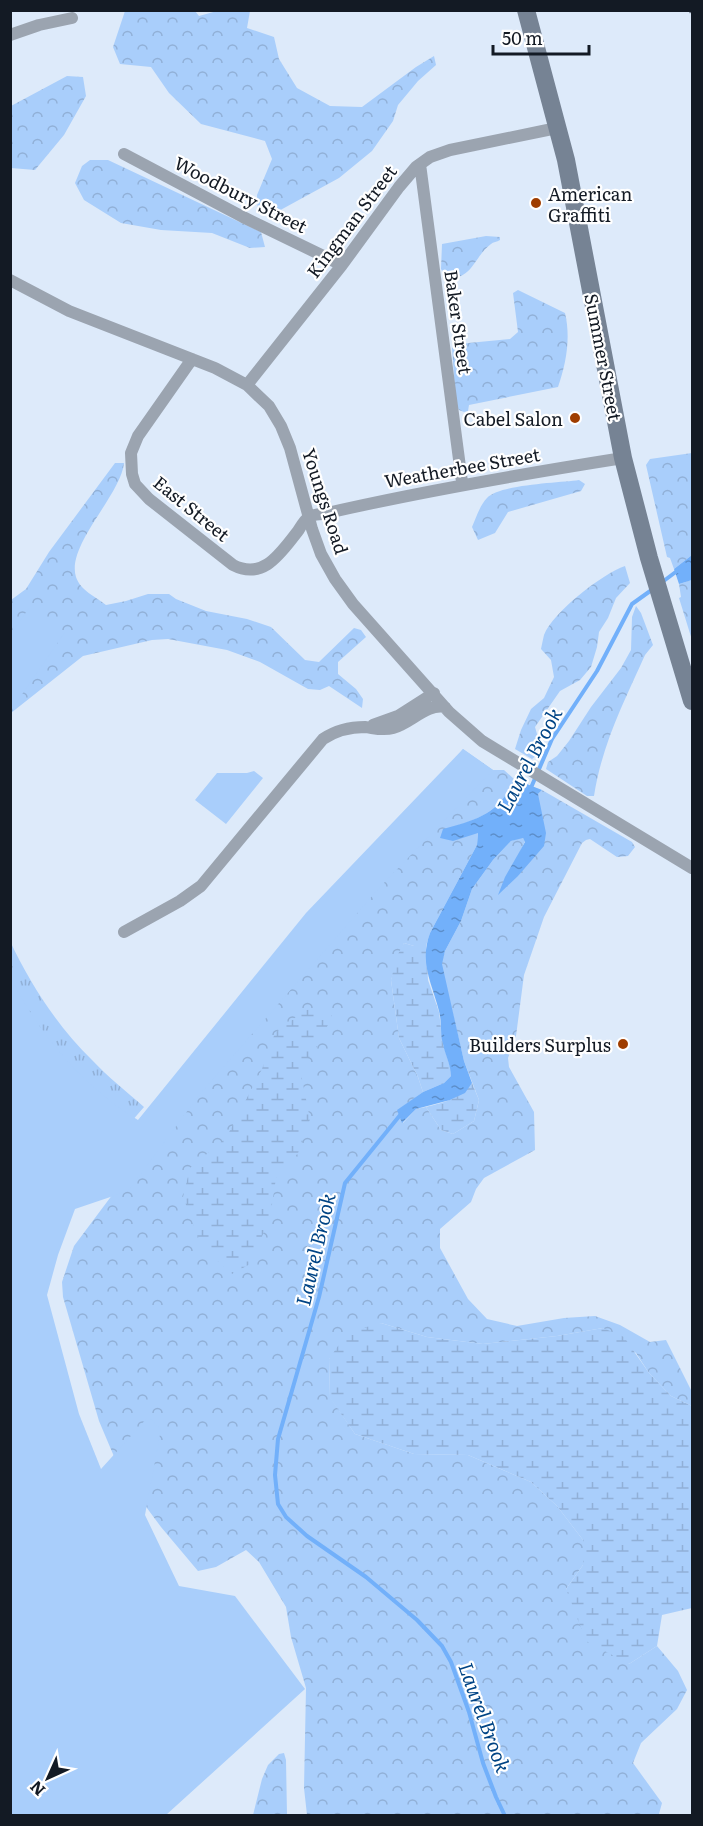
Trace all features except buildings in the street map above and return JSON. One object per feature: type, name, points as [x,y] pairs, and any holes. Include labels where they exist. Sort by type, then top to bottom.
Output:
[{"type":"main road","name":"Summer Street","points":[[526,10],[566,160],[623,458],[661,600],[693,701]]},
{"type":"street","points":[[10,35],[39,25],[72,18]]},
{"type":"street","name":"Kingman Street","points":[[247,386],[342,266],[399,187],[420,164],[437,154],[450,150],[557,128]]},
{"type":"street","name":"Woodbury Street","points":[[124,154],[342,266]]},
{"type":"street","name":"Baker Street","points":[[420,164],[464,484]]},
{"type":"street","name":"Youngs Road","points":[[10,280],[69,311],[215,368],[247,386],[269,406],[281,426],[294,460],[321,554],[343,591],[445,707],[482,741],[693,868]]},
{"type":"street","name":"East Street","points":[[192,359],[133,446],[131,469],[133,479],[139,489],[240,569],[255,568],[271,562],[309,517]]},
{"type":"street","name":"Weatherbee Street","points":[[309,517],[403,495],[623,458]]},
{"type":"street","points":[[124,932],[180,901],[201,886],[324,739],[331,734],[366,727],[398,716],[434,693]]},
{"type":"street","points":[[366,727],[389,729],[435,706],[445,707]]},
{"type":"green space","points":[[125,11],[195,11],[199,16],[217,11],[250,11],[247,28],[274,37],[279,59],[297,88],[330,106],[362,107],[434,56],[436,65],[418,81],[398,105],[393,121],[372,151],[339,178],[275,213],[258,214],[257,195],[272,159],[265,141],[201,124],[169,93],[151,67],[120,64],[113,47]]},
{"type":"green space","points":[[67,76],[83,77],[86,96],[64,135],[35,170],[11,168],[11,106]]},
{"type":"green space","points":[[90,160],[108,160],[261,232],[265,247],[250,248],[212,233],[161,230],[121,223],[84,200],[75,183],[82,166]]},
{"type":"green space","points":[[486,236],[500,237],[500,240],[485,249],[462,276],[446,277],[441,269],[442,244]]},
{"type":"green space","points":[[518,290],[565,313],[568,332],[567,351],[558,387],[469,405],[468,411],[464,412],[459,410],[456,406],[452,348],[458,344],[510,339],[518,332],[513,293]]},
{"type":"green space","points":[[692,453],[692,555],[674,569],[670,558],[667,557],[646,465],[650,459]]},
{"type":"green space","points":[[115,463],[124,463],[121,476],[86,535],[75,564],[78,582],[85,589],[106,605],[148,594],[169,594],[206,611],[247,619],[271,627],[305,660],[319,662],[354,628],[361,630],[366,637],[338,662],[338,674],[356,689],[363,699],[362,708],[329,686],[320,690],[308,689],[260,662],[227,650],[168,639],[152,640],[83,656],[11,713],[11,600],[26,589],[49,552]]},
{"type":"green space","points":[[579,480],[585,484],[581,491],[508,512],[495,533],[478,540],[472,527],[482,504],[494,493],[517,487]]},
{"type":"green space","points":[[625,566],[630,583],[616,598],[599,632],[591,667],[580,680],[560,691],[535,727],[539,741],[538,754],[532,759],[515,749],[531,709],[544,698],[554,677],[551,660],[541,649],[544,635],[557,616],[579,595],[615,570]]},
{"type":"green space","points":[[692,580],[692,640],[679,598],[681,597],[679,584]]},
{"type":"green space","points":[[636,606],[653,645],[645,655],[615,724],[602,759],[594,796],[587,796],[546,769],[548,762],[557,756],[569,741],[591,707],[621,668],[631,650],[632,617]]},
{"type":"green space","points":[[29,608],[65,632],[14,706],[11,705],[11,634]]},
{"type":"green space","points":[[463,749],[493,770],[504,770],[514,779],[502,800],[486,814],[443,830],[478,832],[477,845],[430,933],[426,946],[404,943],[391,980],[399,1038],[423,1092],[398,1110],[403,1123],[416,1109],[426,1107],[441,1130],[453,1134],[474,1121],[479,1100],[464,1061],[441,964],[445,951],[461,921],[472,889],[493,860],[511,841],[522,837],[525,841],[518,856],[518,876],[538,794],[542,790],[632,842],[635,847],[628,856],[617,857],[590,839],[582,843],[544,917],[524,975],[516,1036],[508,1058],[509,1067],[534,1112],[535,1150],[484,1178],[471,1202],[440,1229],[440,1248],[468,1299],[487,1319],[517,1326],[564,1318],[595,1316],[620,1325],[650,1342],[666,1340],[692,1392],[692,1406],[671,1396],[649,1373],[636,1353],[603,1328],[557,1336],[483,1344],[427,1337],[381,1323],[329,1359],[330,1397],[355,1434],[414,1454],[468,1455],[531,1482],[557,1506],[583,1540],[583,1565],[566,1589],[629,1664],[657,1646],[678,1671],[687,1690],[677,1709],[641,1743],[633,1763],[662,1803],[659,1814],[656,1816],[307,1815],[304,1788],[306,1688],[291,1637],[286,1607],[259,1562],[246,1550],[216,1567],[198,1571],[161,1527],[121,1473],[99,1421],[63,1297],[62,1282],[74,1246],[160,1131]]},
{"type":"green space","points":[[463,749],[493,770],[380,887],[200,1094],[128,1191],[75,1209],[58,1255],[47,1295],[79,1414],[101,1469],[148,1417],[161,1429],[145,1515],[179,1586],[235,1596],[305,1689],[166,1815],[11,1815],[11,978],[35,1020],[65,1058],[99,1092],[138,1120],[306,913]]},
{"type":"green space","points":[[254,771],[263,778],[226,824],[195,800],[217,773]]},
{"type":"green space","points":[[10,941],[26,973],[68,1034],[104,1072],[144,1107],[131,1122],[10,1074]]},
{"type":"green space","points":[[404,943],[426,946],[428,980],[439,1012],[443,1044],[451,1070],[451,1076],[444,1083],[423,1092],[399,1038],[391,980],[397,956]]},
{"type":"green space","points":[[326,1009],[332,1016],[319,1044],[300,1069],[310,1119],[299,1152],[276,1178],[270,1218],[250,1264],[232,1274],[202,1247],[183,1197],[190,1168],[226,1138],[262,1069],[275,1033],[305,1010]]},
{"type":"green space","points":[[472,1083],[479,1100],[474,1121],[453,1134],[441,1130],[426,1107],[457,1096]]},
{"type":"green space","points":[[381,1323],[427,1337],[483,1344],[557,1336],[603,1328],[624,1337],[649,1373],[671,1396],[692,1406],[692,1608],[662,1615],[657,1646],[629,1664],[586,1641],[566,1589],[583,1565],[583,1540],[557,1506],[531,1482],[468,1455],[414,1454],[355,1434],[330,1398],[329,1359],[347,1333]]},
{"type":"green space","points":[[284,1753],[287,1815],[253,1815],[268,1765],[279,1754]]},
{"type":"water","points":[[692,555],[692,580],[679,584],[674,569]]},
{"type":"water","points":[[514,779],[542,790],[538,794],[546,833],[544,846],[498,895],[505,877],[525,842],[523,838],[511,841],[493,860],[472,889],[461,921],[445,951],[442,964],[464,1061],[472,1083],[465,1093],[450,1100],[416,1109],[402,1123],[397,1110],[423,1092],[444,1083],[451,1076],[442,1040],[439,1011],[426,963],[427,944],[430,933],[477,845],[478,833],[453,841],[440,838],[443,829],[486,814],[494,808],[502,800]]},
{"type":"waterway","name":"Laurel Brook","points":[[661,583],[677,571]]},
{"type":"waterway","name":"Laurel Brook","points":[[530,790],[552,739],[597,671],[632,604],[653,589]]},
{"type":"waterway","name":"Laurel Brook","points":[[401,1114],[345,1183],[319,1297],[278,1439],[275,1475],[278,1504],[286,1517],[307,1536],[366,1577],[417,1620],[442,1646],[451,1662],[469,1712],[483,1763],[505,1816]]},
{"type":"railway","points":[[691,10],[692,18]]},
{"type":"place","name":"American Graffiti","points":[[536,203]]},
{"type":"place","name":"Cabel Salon","points":[[575,418]]},
{"type":"place","name":"Builders Surplus","points":[[623,1044]]}]
